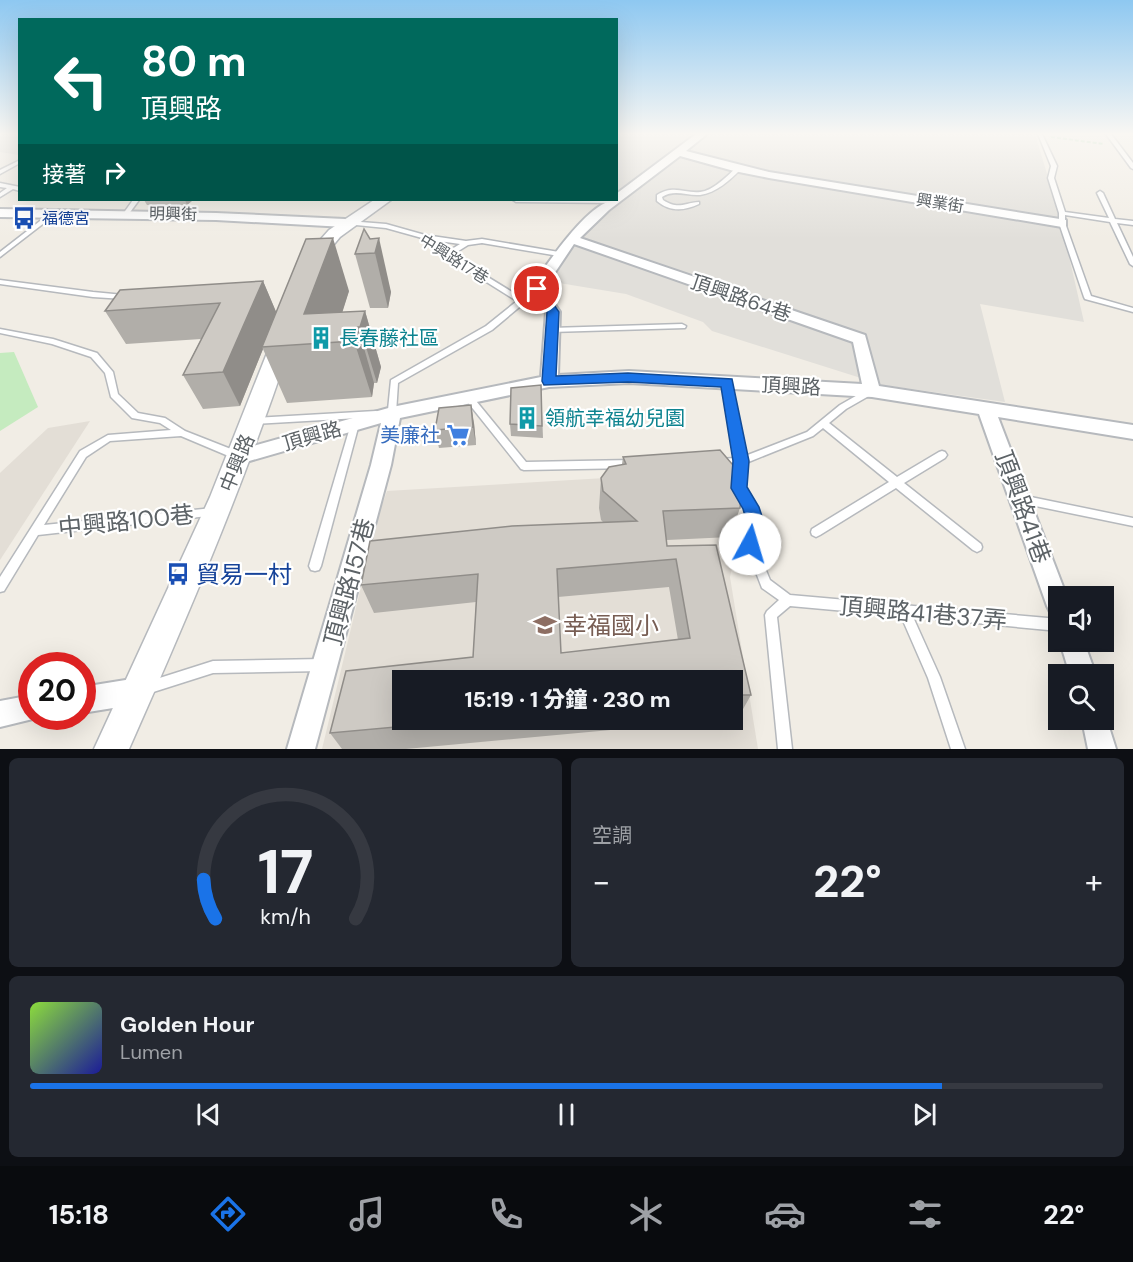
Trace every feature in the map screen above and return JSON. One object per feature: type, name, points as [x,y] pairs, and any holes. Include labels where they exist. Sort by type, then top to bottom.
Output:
[{"type":"street","points":[[618,199],[657,169]]},
{"type":"street","name":"興業街","points":[[738,169],[1062,218]]},
{"type":"street","points":[[301,281],[304,271],[323,244],[345,223],[382,201]]},
{"type":"street","points":[[549,381],[553,312],[537,289],[571,239],[616,201]]},
{"type":"street","name":"明興街","points":[[0,213],[286,218],[345,223]]},
{"type":"street","name":"頂興路64巷","points":[[571,239],[860,339],[872,391]]},
{"type":"street","name":"中興路","points":[[111,749],[254,422],[287,323]]},
{"type":"street","name":"頂興路","points":[[239,457],[392,413],[549,381],[628,377],[872,391],[1133,432]]},
{"type":"street","name":"頂興路41巷","points":[[986,409],[1052,586]]},
{"type":"street","name":"頂興路157巷","points":[[301,748],[381,465],[392,413]]},
{"type":"street","points":[[96,698],[138,691]]},
{"type":"street","points":[[0,714],[18,711]]},
{"type":"street","points":[[1097,730],[1102,749]]},
{"type":"lane","points":[[697,203],[681,209],[674,208],[660,201],[659,196],[673,190],[708,192],[738,169]]},
{"type":"lane","points":[[1053,169],[1051,178],[1088,297],[1133,310]]},
{"type":"lane","points":[[0,185],[16,188]]},
{"type":"lane","points":[[0,195],[16,188]]},
{"type":"lane","points":[[1100,193],[1133,264]]},
{"type":"lane","points":[[126,214],[135,201]]},
{"type":"lane","points":[[0,255],[42,222],[59,214]]},
{"type":"lane","points":[[1062,218],[1111,219],[1133,223]]},
{"type":"lane","name":"中興路17巷","points":[[345,223],[386,226],[424,237],[447,255],[522,302]]},
{"type":"lane","points":[[424,237],[466,243],[482,241],[559,254]]},
{"type":"lane","points":[[447,255],[466,243]]},
{"type":"lane","points":[[0,282],[59,288],[85,295],[132,298]]},
{"type":"lane","points":[[254,422],[392,413],[394,382],[489,328],[537,289]]},
{"type":"lane","points":[[551,330],[682,326]]},
{"type":"lane","points":[[0,331],[53,342],[94,355],[109,372],[114,395],[135,416],[162,420],[182,433],[239,457]]},
{"type":"lane","points":[[727,383],[741,461],[739,488],[751,507],[756,526],[750,544],[766,584],[788,600],[771,615],[785,749]]},
{"type":"lane","points":[[707,462],[741,461],[810,434],[843,407],[872,391]]},
{"type":"lane","points":[[469,398],[524,466],[638,464]]},
{"type":"lane","points":[[823,423],[977,547]]},
{"type":"lane","points":[[315,566],[356,424]]},
{"type":"lane","points":[[0,586],[83,454],[108,438],[182,433]]},
{"type":"lane","points":[[816,532],[942,455]]},
{"type":"lane","points":[[1021,499],[1133,522]]},
{"type":"lane","name":"中興路100巷","points":[[34,531],[217,511]]},
{"type":"lane","name":"頂興路41巷37弄","points":[[788,600],[1048,624]]},
{"type":"lane","points":[[905,612],[934,677],[958,749]]},
{"type":"lane","points":[[138,691],[213,667],[326,665]]},
{"type":"shaded area","points":[[618,169],[1046,169],[1060,217],[1084,322],[980,304],[1005,402],[883,385],[712,331],[703,322],[626,294],[547,281],[571,244],[634,191],[618,190]]},
{"type":"shaded area","points":[[90,421],[0,560],[0,473],[48,428]]},
{"type":"shaded area","name":"幸福國小","points":[[723,471],[740,529],[730,577],[758,749],[322,749],[378,516],[387,491]]},
{"type":"green space","points":[[14,352],[38,407],[0,431],[0,353]]},
{"type":"building","points":[[364,229],[370,239],[379,238],[375,253],[355,254]]},
{"type":"building","points":[[333,238],[304,314],[365,311],[354,341],[262,347],[306,239]]},
{"type":"building","points":[[263,281],[223,372],[183,375],[220,303],[105,311],[120,290]]},
{"type":"building","name":"領航幸福幼兒園","points":[[541,385],[542,426],[510,424],[511,388]]},
{"type":"building","points":[[471,405],[473,427],[435,430],[439,408]]},
{"type":"building","points":[[720,450],[739,472],[742,485],[740,508],[663,511],[667,546],[716,545],[751,695],[743,695],[743,670],[392,670],[392,727],[330,733],[346,671],[473,657],[478,574],[361,585],[370,541],[512,526],[637,521],[603,491],[601,478],[609,467],[626,464],[623,457]],"holes":[[[676,559],[690,638],[561,653],[557,569]]]},
{"type":"place","name":"福德宮","points":[[24,218]]},
{"type":"place","name":"長春藤社區","points":[[321,338]]},
{"type":"place","name":"領航幸福幼兒園","points":[[527,418]]},
{"type":"place","name":"美廉社","points":[[458,435]]},
{"type":"place","name":"貿易一村","points":[[178,574]]},
{"type":"place","name":"幸福國小","points":[[545,625]]},
{"type":"route","points":[[537,289],[553,312],[549,381],[628,377],[727,383],[741,461],[739,488],[751,507],[756,526],[750,544]]}]
